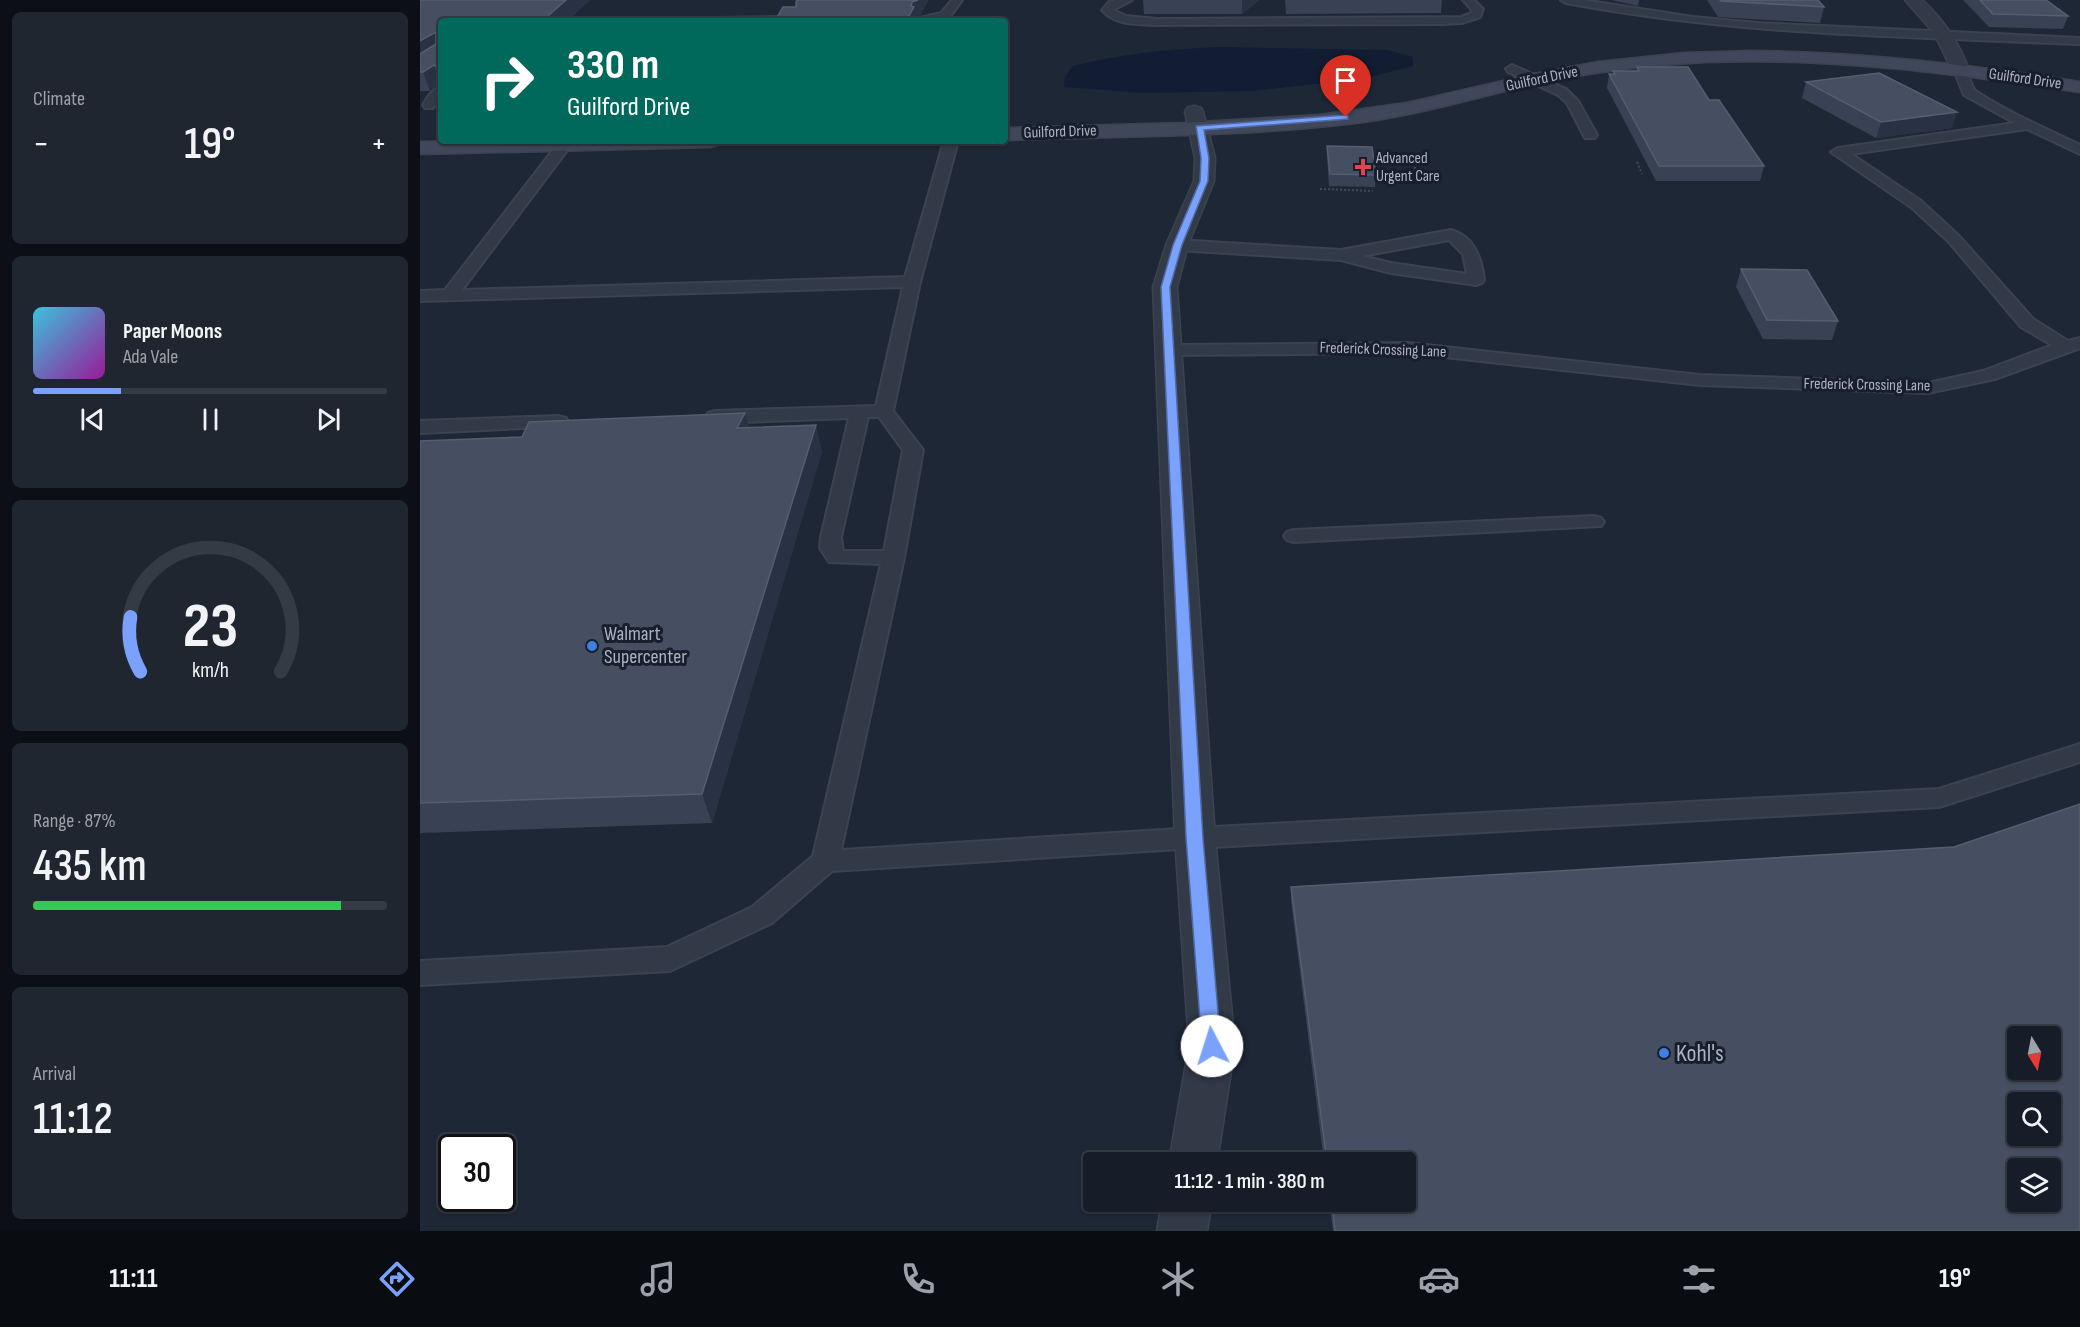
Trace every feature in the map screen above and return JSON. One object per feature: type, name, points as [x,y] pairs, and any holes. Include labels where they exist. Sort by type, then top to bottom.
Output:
[{"type":"main road","name":"Guilford Drive","points":[[1008,134],[1197,120],[1344,104],[1512,69],[1620,51],[1720,45],[1797,46],[1901,52],[2080,87]]},
{"type":"main road","name":"Guilford Drive","points":[[1008,119],[1197,120],[1362,116],[1416,107],[1534,79],[1629,63],[1747,56],[1959,65],[2080,74]]},
{"type":"main road","points":[[420,133],[438,132]]},
{"type":"main road","points":[[420,148],[537,144]]},
{"type":"street","points":[[1913,0],[1941,35],[1959,65]]},
{"type":"street","points":[[1195,1152],[1212,1046],[1195,838],[1166,287],[1177,245],[1204,181],[1205,158],[1197,120]]},
{"type":"street","points":[[1182,1231],[1185,1212]]},
{"type":"lane","points":[[935,18],[945,16],[957,0]]},
{"type":"lane","points":[[1127,0],[1113,4],[1107,10],[1112,15],[1132,21],[1158,22],[1442,21],[1462,20],[1476,15],[1478,9],[1468,0]]},
{"type":"lane","points":[[1566,0],[1706,24],[1804,31],[2080,41]]},
{"type":"lane","points":[[772,18],[793,17]]},
{"type":"lane","points":[[1959,65],[1968,92],[2080,150]]},
{"type":"lane","points":[[1512,69],[1562,92],[1572,101],[1590,135]]},
{"type":"lane","points":[[429,105],[438,94]]},
{"type":"lane","name":"Frederick Crossing Lane","points":[[2029,125],[1838,152],[1916,204],[1954,239],[2027,323],[2072,345]]},
{"type":"lane","points":[[451,294],[565,144]]},
{"type":"lane","points":[[420,973],[670,959],[762,915],[825,861],[893,558],[913,450],[884,411],[912,282],[950,144]]},
{"type":"lane","points":[[1177,245],[1341,255],[1391,268],[1476,280],[1474,256],[1459,239],[1451,235],[1341,255]]},
{"type":"lane","points":[[420,296],[912,282]]},
{"type":"lane","name":"Frederick Crossing Lane","points":[[1169,350],[1408,348],[1700,380],[1928,388],[1963,383],[2072,345]]},
{"type":"lane","points":[[702,417],[884,411]]},
{"type":"lane","points":[[860,412],[831,537],[831,548],[837,557],[893,558]]},
{"type":"lane","points":[[420,427],[573,422]]},
{"type":"lane","points":[[1294,536],[1594,522]]},
{"type":"lane","points":[[825,861],[1195,838],[1939,798],[2080,753]]},
{"type":"path","points":[[1415,159],[1415,175]]},
{"type":"path","points":[[1636,162],[1642,174]]},
{"type":"path","points":[[1320,189],[1373,191]]},
{"type":"water","points":[[1219,47],[1387,50],[1413,57],[1413,66],[1362,79],[1251,91],[1142,93],[1064,87],[1065,77],[1073,66],[1145,53]]},
{"type":"building","points":[[420,0],[566,0],[545,18],[438,18],[438,72],[434,65],[420,72],[420,54],[436,44],[436,32],[420,41]]},
{"type":"building","points":[[797,0],[918,0],[912,2],[911,6],[914,7],[908,18],[777,18],[783,7],[796,7]]},
{"type":"building","points":[[1818,0],[1824,7],[1721,1]]},
{"type":"building","points":[[1980,0],[2046,0],[2068,16],[1993,14]]},
{"type":"building","points":[[1637,67],[1688,67],[1709,100],[1719,100],[1764,166],[1659,166],[1609,74],[1615,74],[1613,71],[1639,71]]},
{"type":"building","points":[[1879,73],[1957,112],[1881,122],[1806,82]]},
{"type":"building","points":[[1327,146],[1372,147],[1376,175],[1330,174]]},
{"type":"building","points":[[1741,269],[1807,270],[1838,321],[1767,320]]},
{"type":"building","name":"Walmart Supercenter","points":[[745,413],[737,428],[816,425],[702,794],[420,803],[420,441],[522,437],[529,422]]},
{"type":"building","name":"Kohl's","points":[[2080,804],[2080,1231],[1335,1231],[1333,1212],[1416,1212],[1416,1152],[1326,1152],[1291,887],[1954,847]]},
{"type":"place","name":"Advanced Urgent Care","points":[[1363,167]]},
{"type":"place","name":"Walmart Supercenter","points":[[592,646]]},
{"type":"place","name":"Kohl's","points":[[1664,1053]]},
{"type":"route","points":[[1212,1046],[1195,838],[1166,287],[1177,245],[1204,181],[1205,158],[1199,128],[1346,117]]}]
